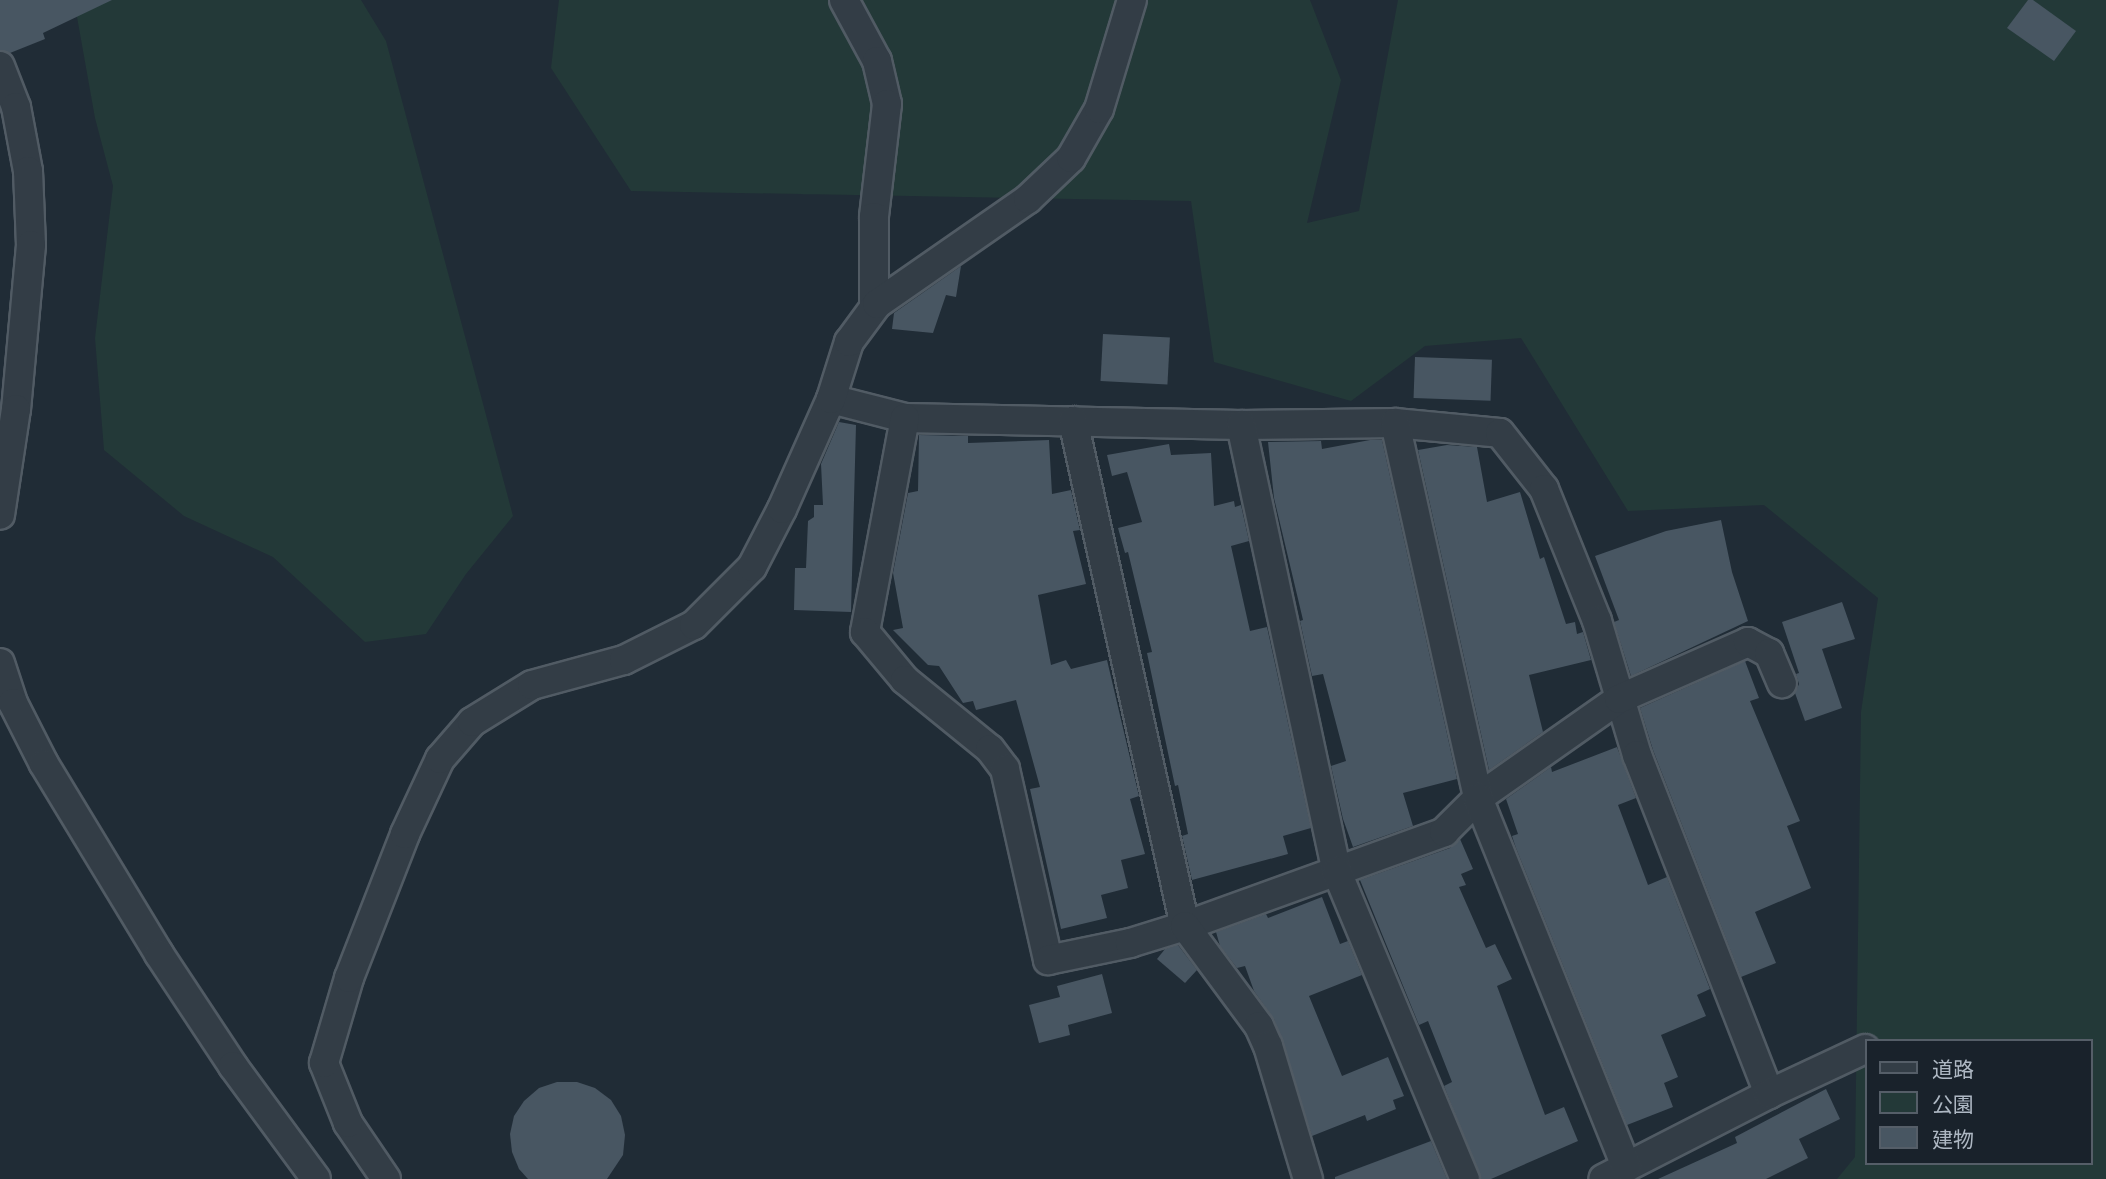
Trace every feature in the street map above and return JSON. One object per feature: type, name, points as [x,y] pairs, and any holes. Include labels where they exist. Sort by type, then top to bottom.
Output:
[{"type":"street","points":[[844,0],[877,61],[887,104],[874,217],[874,306]]},
{"type":"street","points":[[386,1179],[348,1123],[324,1063],[349,978],[405,834],[440,759],[472,722],[532,685],[624,660],[694,625],[752,567],[782,509],[831,399],[849,342],[874,306],[903,283],[1028,199],[1071,158],[1099,109],[1132,0]]},
{"type":"street","points":[[0,66],[16,107],[29,171],[31,245],[16,409],[0,515]]},
{"type":"street","points":[[831,399],[905,418],[1241,425],[1395,423],[1500,433],[1544,489],[1597,621],[1619,699],[1668,836],[1769,1094]]},
{"type":"street","points":[[905,418],[865,632],[905,680],[989,749],[1005,769],[1048,960],[1130,943],[1185,926],[1444,832],[1478,798],[1619,699],[1748,642],[1769,653],[1782,684]]},
{"type":"street","points":[[1073,421],[1185,926],[1259,1026],[1268,1046],[1308,1179]]},
{"type":"street","points":[[1395,423],[1478,798],[1614,1173],[1769,1094],[1864,1049]]},
{"type":"street","points":[[1241,425],[1337,872],[1465,1179]]},
{"type":"street","points":[[0,663],[13,703],[44,764],[159,954],[233,1066],[316,1179]]},
{"type":"green space","points":[[74,0],[361,0],[386,41],[513,516],[466,574],[426,634],[365,642],[273,557],[184,516],[104,450],[95,338],[113,186],[95,118]]},
{"type":"green space","points":[[559,0],[1310,0],[1341,80],[1307,223],[1359,211],[1398,0],[2106,0],[2106,1179],[1837,1179],[1855,1157],[1861,712],[1878,598],[1764,505],[1628,511],[1521,338],[1425,346],[1351,401],[1214,362],[1191,201],[631,191],[551,68]]},
{"type":"building","points":[[0,0],[112,0],[43,33],[45,39],[10,53],[0,50]]},
{"type":"building","points":[[2028,0],[2033,0],[2076,31],[2054,61],[2007,28]]},
{"type":"building","points":[[961,266],[956,297],[946,295],[933,333],[892,329],[894,313]]},
{"type":"building","points":[[1103,334],[1170,338],[1167,384],[1101,381]]},
{"type":"building","points":[[1415,357],[1492,360],[1491,401],[1414,398]]},
{"type":"building","points":[[839,422],[856,425],[851,612],[794,610],[795,568],[806,568],[808,521],[814,517],[814,505],[823,505],[821,464]]},
{"type":"building","points":[[919,435],[968,436],[968,443],[1049,440],[1052,494],[1071,490],[1080,530],[1073,531],[1086,584],[1038,595],[1051,665],[1066,660],[1071,669],[1107,660],[1139,796],[1130,799],[1145,854],[1121,860],[1128,888],[1101,895],[1107,918],[1061,929],[1030,789],[1040,787],[1016,700],[976,710],[973,701],[963,703],[939,666],[928,665],[893,630],[903,628],[893,573],[908,493],[918,491]]},
{"type":"building","points":[[1382,440],[1457,779],[1403,793],[1413,826],[1353,847],[1343,819],[1331,766],[1346,761],[1323,674],[1312,676],[1300,621],[1303,620],[1274,498],[1268,442],[1321,441],[1322,449]]},
{"type":"building","points":[[1169,444],[1171,455],[1211,453],[1214,506],[1234,501],[1235,507],[1241,505],[1249,541],[1231,546],[1250,631],[1267,627],[1311,828],[1283,836],[1288,854],[1192,880],[1182,836],[1188,834],[1147,653],[1152,652],[1128,552],[1125,553],[1118,528],[1142,522],[1127,472],[1112,476],[1107,455]]},
{"type":"building","points":[[1447,445],[1477,447],[1487,502],[1520,492],[1540,559],[1544,557],[1566,624],[1575,622],[1577,634],[1583,632],[1591,660],[1529,675],[1543,732],[1489,770],[1418,450]]},
{"type":"building","points":[[1721,520],[1732,572],[1748,621],[1631,676],[1614,622],[1619,620],[1595,556],[1666,531]]},
{"type":"building","points":[[1842,602],[1855,639],[1822,649],[1842,708],[1805,721],[1795,693],[1799,684],[1796,674],[1799,673],[1782,622]]},
{"type":"building","points":[[1745,661],[1759,698],[1750,701],[1800,821],[1787,826],[1811,888],[1755,912],[1776,963],[1741,977],[1653,750],[1640,708]]},
{"type":"building","points":[[1617,747],[1636,798],[1618,805],[1648,885],[1667,877],[1710,989],[1697,995],[1706,1016],[1661,1035],[1678,1077],[1664,1083],[1673,1107],[1627,1125],[1516,848],[1512,836],[1518,834],[1506,799],[1551,767],[1552,772]]},
{"type":"building","points":[[1460,839],[1473,869],[1461,874],[1466,885],[1459,887],[1486,948],[1495,944],[1512,979],[1497,986],[1545,1115],[1564,1107],[1578,1141],[1491,1179],[1481,1179],[1444,1086],[1452,1082],[1428,1021],[1419,1025],[1360,880],[1450,848]]},
{"type":"building","points":[[1322,897],[1340,944],[1348,941],[1362,975],[1309,996],[1342,1076],[1388,1057],[1404,1096],[1393,1100],[1396,1109],[1367,1121],[1365,1115],[1312,1136],[1274,1019],[1254,991],[1245,966],[1237,968],[1220,946],[1216,932],[1266,914],[1268,918]]},
{"type":"building","points":[[1178,945],[1197,970],[1185,983],[1157,959],[1165,949]]},
{"type":"building","points":[[1102,974],[1112,1013],[1068,1025],[1070,1035],[1039,1043],[1029,1005],[1060,997],[1057,986]]},
{"type":"building","points":[[557,1082],[577,1082],[595,1088],[611,1100],[621,1116],[625,1135],[623,1155],[607,1179],[528,1179],[519,1169],[512,1152],[510,1134],[514,1116],[524,1101],[539,1088]]},
{"type":"building","points":[[1826,1089],[1840,1119],[1799,1139],[1808,1158],[1766,1179],[1658,1179],[1737,1143],[1735,1137]]},
{"type":"building","points":[[1431,1141],[1447,1179],[1335,1179],[1335,1177]]}]
